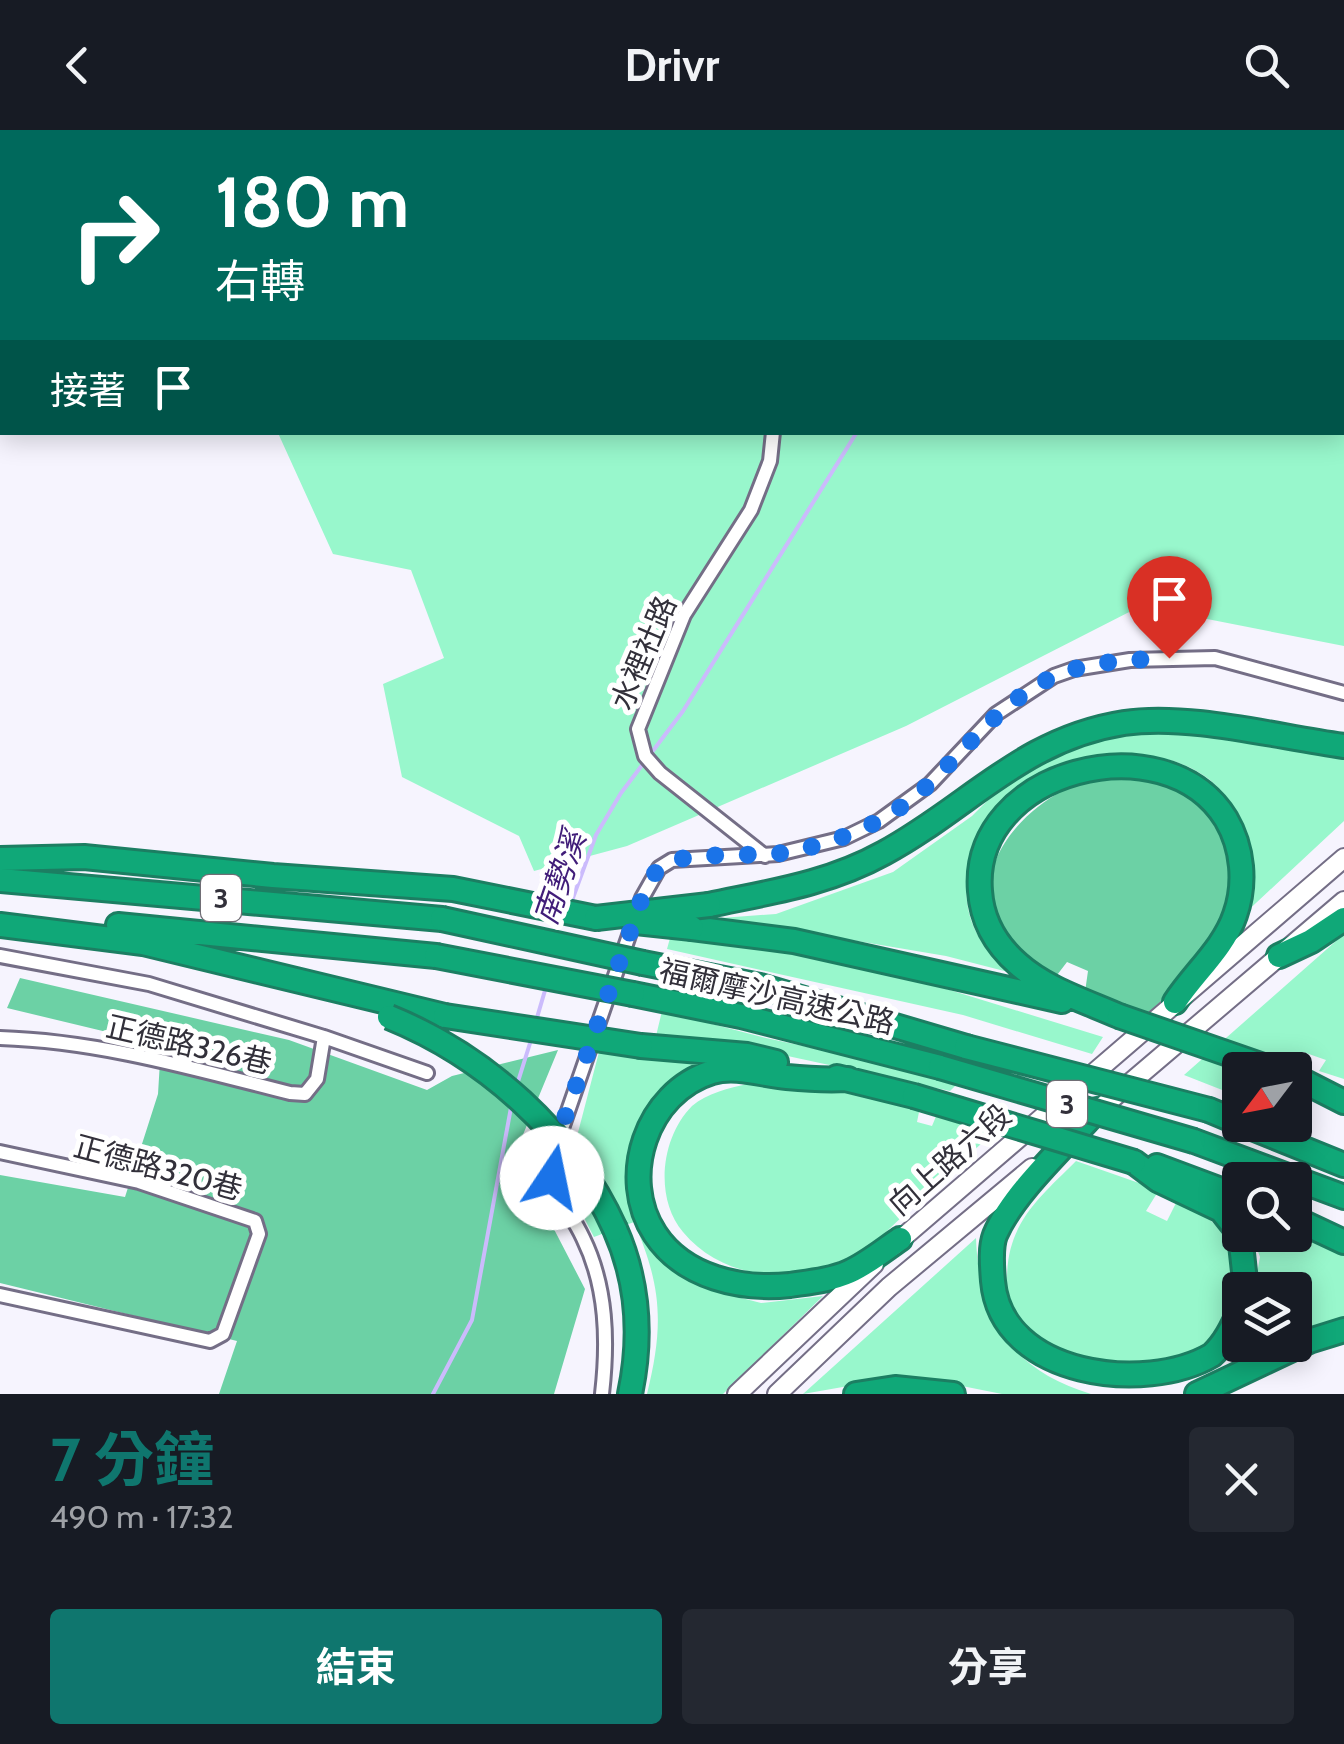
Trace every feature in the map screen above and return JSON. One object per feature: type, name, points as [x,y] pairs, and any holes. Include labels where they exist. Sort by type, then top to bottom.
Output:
[{"type":"highway","points":[[596,918],[784,892],[851,870],[889,850],[1032,754],[1087,730],[1159,721],[1344,746]]},
{"type":"highway","points":[[1175,1002],[1220,944],[1236,913],[1242,878],[1235,838],[1212,802],[1179,778],[1124,767],[1079,772],[1033,790],[992,830],[982,858],[981,901],[996,941],[1027,971],[1054,988],[1119,1016],[1223,1052]]},
{"type":"highway","points":[[0,859],[84,857],[453,889],[596,918],[794,940],[1119,1016]]},
{"type":"highway","name":"福爾摩沙高速公路","points":[[0,880],[442,919],[760,986],[966,1047],[1222,1115]]},
{"type":"highway","name":"福爾摩沙高速公路","points":[[0,915],[436,956],[741,1016],[940,1066],[1194,1141],[1344,1198]]},
{"type":"highway","points":[[1279,956],[1344,919]]},
{"type":"highway","points":[[0,925],[143,943],[445,1016],[641,1046],[748,1055],[914,1096],[1134,1162],[1166,1168],[1222,1190]]},
{"type":"highway","points":[[244,967],[389,1017],[456,1049],[498,1080],[566,1148],[624,1248],[638,1316],[639,1342],[630,1394]]},
{"type":"highway","points":[[848,1079],[786,1077],[733,1069],[713,1072],[682,1087],[655,1116],[641,1150],[639,1183],[646,1217],[668,1250],[694,1269],[740,1286],[772,1287],[830,1279],[852,1271],[900,1239]]},
{"type":"highway","points":[[1312,1081],[1344,1088]]},
{"type":"highway","points":[[1312,1086],[1344,1102]]},
{"type":"highway","points":[[1097,1110],[1012,1206],[993,1239],[994,1296],[1006,1323],[1024,1346],[1050,1366],[1066,1374],[1118,1384],[1167,1377],[1191,1368],[1222,1341]]},
{"type":"highway","name":"福爾摩沙高速公路","points":[[1288,1142],[1344,1164]]},
{"type":"highway","points":[[1134,1162],[1158,1180],[1222,1211]]},
{"type":"highway","points":[[1312,1227],[1344,1242]]},
{"type":"highway","points":[[1197,1394],[1309,1341],[1344,1330]]},
{"type":"highway","points":[[856,1394],[895,1388],[952,1394]]},
{"type":"main road","name":"向上路六段","points":[[737,1394],[900,1239],[1344,858]]},
{"type":"main road","name":"向上路六段","points":[[777,1394],[889,1287],[1344,901]]},
{"type":"street","name":"水裡社路","points":[[765,856],[648,760],[638,729],[690,604],[750,510],[770,461],[773,435]]},
{"type":"street","points":[[602,1394],[606,1324],[600,1289],[582,1236],[554,1191],[550,1160],[642,898],[659,868],[686,857],[765,856],[844,838],[879,821],[930,784],[996,714],[1054,676],[1074,669],[1130,660],[1215,658],[1344,693]]},
{"type":"street","points":[[0,956],[149,984],[324,1037],[426,1074]]},
{"type":"street","name":"正德路326巷","points":[[0,1038],[38,1039],[159,1060],[305,1094],[317,1079],[324,1037]]},
{"type":"street","name":"正德路320巷","points":[[0,1152],[139,1182],[255,1221],[258,1234],[223,1334],[210,1341],[0,1295]]},
{"type":"green space","points":[[279,435],[1344,435],[1344,646],[1141,606],[906,726],[627,846],[534,871],[519,836],[402,777],[383,684],[444,658],[411,570],[333,554]]},
{"type":"green space","points":[[1203,731],[1252,743],[1344,752],[1344,821],[1241,917],[1250,864],[1242,826],[1226,796],[1203,775],[1175,762],[1143,756],[1109,756],[1075,764],[1019,789],[994,812],[978,839],[968,875],[970,918],[982,942],[1012,973],[946,956],[721,918],[776,914],[893,872],[972,816],[1015,773],[1063,745],[1131,732]]},
{"type":"green space","points":[[1114,777],[1176,784],[1213,812],[1231,850],[1233,909],[1172,991],[1146,1015],[1085,992],[1088,971],[1067,962],[1054,979],[1008,936],[991,898],[996,861],[1004,844],[1030,813],[1068,788]]},
{"type":"green space","points":[[672,931],[901,975],[1103,1037],[1092,1054],[963,1015],[667,949]]},
{"type":"green space","points":[[1344,934],[1344,1079],[1319,1071],[1326,1060],[1312,1052],[1222,1052],[1222,1090],[1184,1075]]},
{"type":"green space","points":[[20,978],[289,1040],[427,1090],[452,1076],[558,1050],[515,1154],[585,1289],[554,1394],[219,1394],[237,1341],[0,1283],[0,1175],[125,1197],[158,1094],[161,1045],[7,1008]]},
{"type":"green space","points":[[662,1011],[961,1080],[950,1091],[723,1042],[656,1036]]},
{"type":"green space","points":[[599,1052],[737,1061],[656,1100],[638,1128],[632,1154],[682,1274],[707,1289],[761,1303],[823,1296],[723,1394],[647,1394],[658,1326],[655,1287],[643,1245],[634,1222],[594,1237],[574,1194],[569,1167]]},
{"type":"green space","points":[[748,1084],[843,1091],[920,1107],[917,1122],[932,1126],[937,1114],[993,1133],[852,1259],[802,1274],[758,1273],[717,1260],[699,1248],[674,1218],[665,1185],[673,1134],[692,1106],[711,1094]]},
{"type":"green space","points":[[1076,1161],[1159,1190],[1146,1211],[1167,1221],[1178,1199],[1208,1218],[1222,1233],[1222,1252],[1232,1252],[1236,1272],[1222,1272],[1222,1326],[1210,1342],[1191,1355],[1167,1362],[1100,1373],[1032,1335],[1010,1302],[1008,1259],[1019,1227]]},
{"type":"green space","points":[[976,1238],[984,1294],[1005,1338],[1040,1371],[1091,1394],[1002,1394],[937,1381],[854,1385],[803,1394]]},
{"type":"green space","points":[[1312,1241],[1344,1254],[1344,1323],[1312,1335],[1312,1272],[1257,1272],[1258,1252],[1312,1252]]},
{"type":"waterway","name":"南勢溪","points":[[570,906],[596,835],[621,793],[683,711],[855,435]]},
{"type":"waterway","name":"南勢溪","points":[[536,1021],[546,987]]},
{"type":"waterway","name":"南勢溪","points":[[516,1088],[531,1040]]},
{"type":"waterway","name":"南勢溪","points":[[433,1394],[472,1320],[512,1102]]},
{"type":"route","points":[[552,1178],[550,1160],[642,898],[659,868],[686,857],[765,856],[844,838],[907,803],[996,714],[1054,676],[1103,664],[1169,658]]}]
